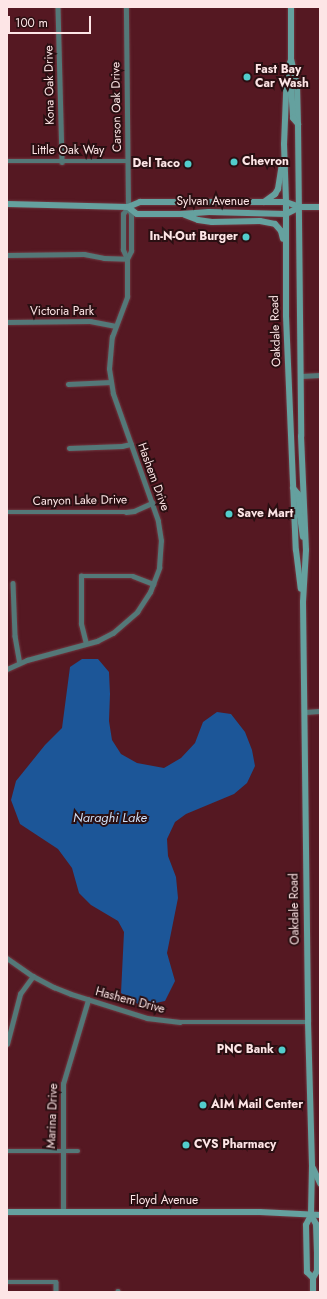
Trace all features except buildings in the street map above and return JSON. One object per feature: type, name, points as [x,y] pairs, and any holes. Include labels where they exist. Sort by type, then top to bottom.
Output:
[{"type":"main road","name":"Oakdale Road","points":[[291,7],[291,59],[297,84],[300,207],[301,376],[306,550],[303,602],[304,712],[308,1022],[312,1166],[311,1215],[306,1225],[306,1244],[307,1272],[313,1278]]},
{"type":"main road","name":"Oakdale Road","points":[[291,59],[287,70],[286,84],[284,159],[286,202],[286,316],[296,550],[303,602]]},
{"type":"main road","points":[[286,84],[291,87],[293,118],[298,124]]},
{"type":"main road","points":[[264,202],[275,194],[278,189],[284,159]]},
{"type":"main road","name":"Sylvan Avenue","points":[[7,204],[128,207],[140,202],[286,202],[300,207],[320,207]]},
{"type":"main road","name":"Sylvan Avenue","points":[[128,207],[137,214],[181,214],[209,212],[286,214],[300,207]]},
{"type":"main road","points":[[181,214],[198,220],[212,222],[260,222],[275,224],[281,231],[285,243]]},
{"type":"main road","points":[[293,488],[298,494],[301,530],[306,550]]},
{"type":"main road","points":[[312,1166],[320,1183]]},
{"type":"main road","name":"Floyd Avenue","points":[[7,1212],[260,1212],[320,1215]]},
{"type":"main road","name":"Oakdale Road","points":[[311,1215],[316,1224],[317,1252],[317,1271],[313,1278],[313,1292]]},
{"type":"street","name":"Kona Oak Drive","points":[[58,7],[62,162]]},
{"type":"street","name":"Carson Oak Drive","points":[[126,7],[128,207]]},
{"type":"street","name":"Little Oak Way","points":[[7,161],[128,161]]},
{"type":"street","points":[[128,207],[123,214],[123,250],[128,259]]},
{"type":"street","name":"Hashem Drive","points":[[7,669],[20,663],[86,644],[113,633],[131,619],[143,603],[154,584],[160,564],[161,541],[158,521],[110,382],[110,349],[126,297],[128,259],[131,251],[131,214],[128,207]]},
{"type":"street","points":[[7,255],[84,254],[104,258],[128,259]]},
{"type":"street","name":"Victoria Park","points":[[7,322],[90,321],[107,323],[116,326]]},
{"type":"street","points":[[301,376],[320,375]]},
{"type":"street","points":[[68,384],[110,382]]},
{"type":"street","points":[[69,448],[122,446],[131,444]]},
{"type":"street","name":"Canyon Lake Drive","points":[[7,512],[126,512],[134,511],[152,503]]},
{"type":"street","points":[[86,644],[81,624],[81,576],[133,576],[154,584]]},
{"type":"street","points":[[14,583],[14,636],[20,663]]},
{"type":"street","points":[[304,712],[320,711]]},
{"type":"street","name":"Hashem Drive","points":[[7,958],[33,976],[54,987],[88,1000],[130,1013],[164,1021],[308,1022]]},
{"type":"street","points":[[7,1044],[20,994],[33,976]]},
{"type":"street","name":"Marina Drive","points":[[62,1212],[63,1084],[88,1000]]},
{"type":"street","points":[[7,1151],[78,1151]]},
{"type":"street","points":[[7,1282],[56,1282],[56,1292]]},
{"type":"water","name":"Naraghi Lake","points":[[82,659],[98,659],[109,672],[109,721],[112,740],[121,754],[137,763],[164,768],[181,758],[195,743],[203,722],[217,712],[231,714],[245,732],[252,750],[255,766],[247,783],[234,794],[186,814],[175,822],[167,839],[168,856],[176,877],[178,898],[167,953],[175,981],[165,1001],[141,1006],[121,993],[124,932],[118,921],[91,905],[79,893],[72,868],[58,849],[20,824],[11,800],[16,781],[45,745],[62,728],[70,667]]},
{"type":"place","name":"Fast Bay Car Wash","points":[[247,77]]},
{"type":"place","name":"Chevron","points":[[234,162]]},
{"type":"place","name":"Del Taco","points":[[188,164]]},
{"type":"place","name":"In-N-Out Burger","points":[[246,237]]},
{"type":"place","name":"Save Mart","points":[[229,514]]},
{"type":"place","name":"PNC Bank","points":[[282,1050]]},
{"type":"place","name":"AIM Mail Center","points":[[203,1105]]},
{"type":"place","name":"CVS Pharmacy","points":[[186,1145]]}]
